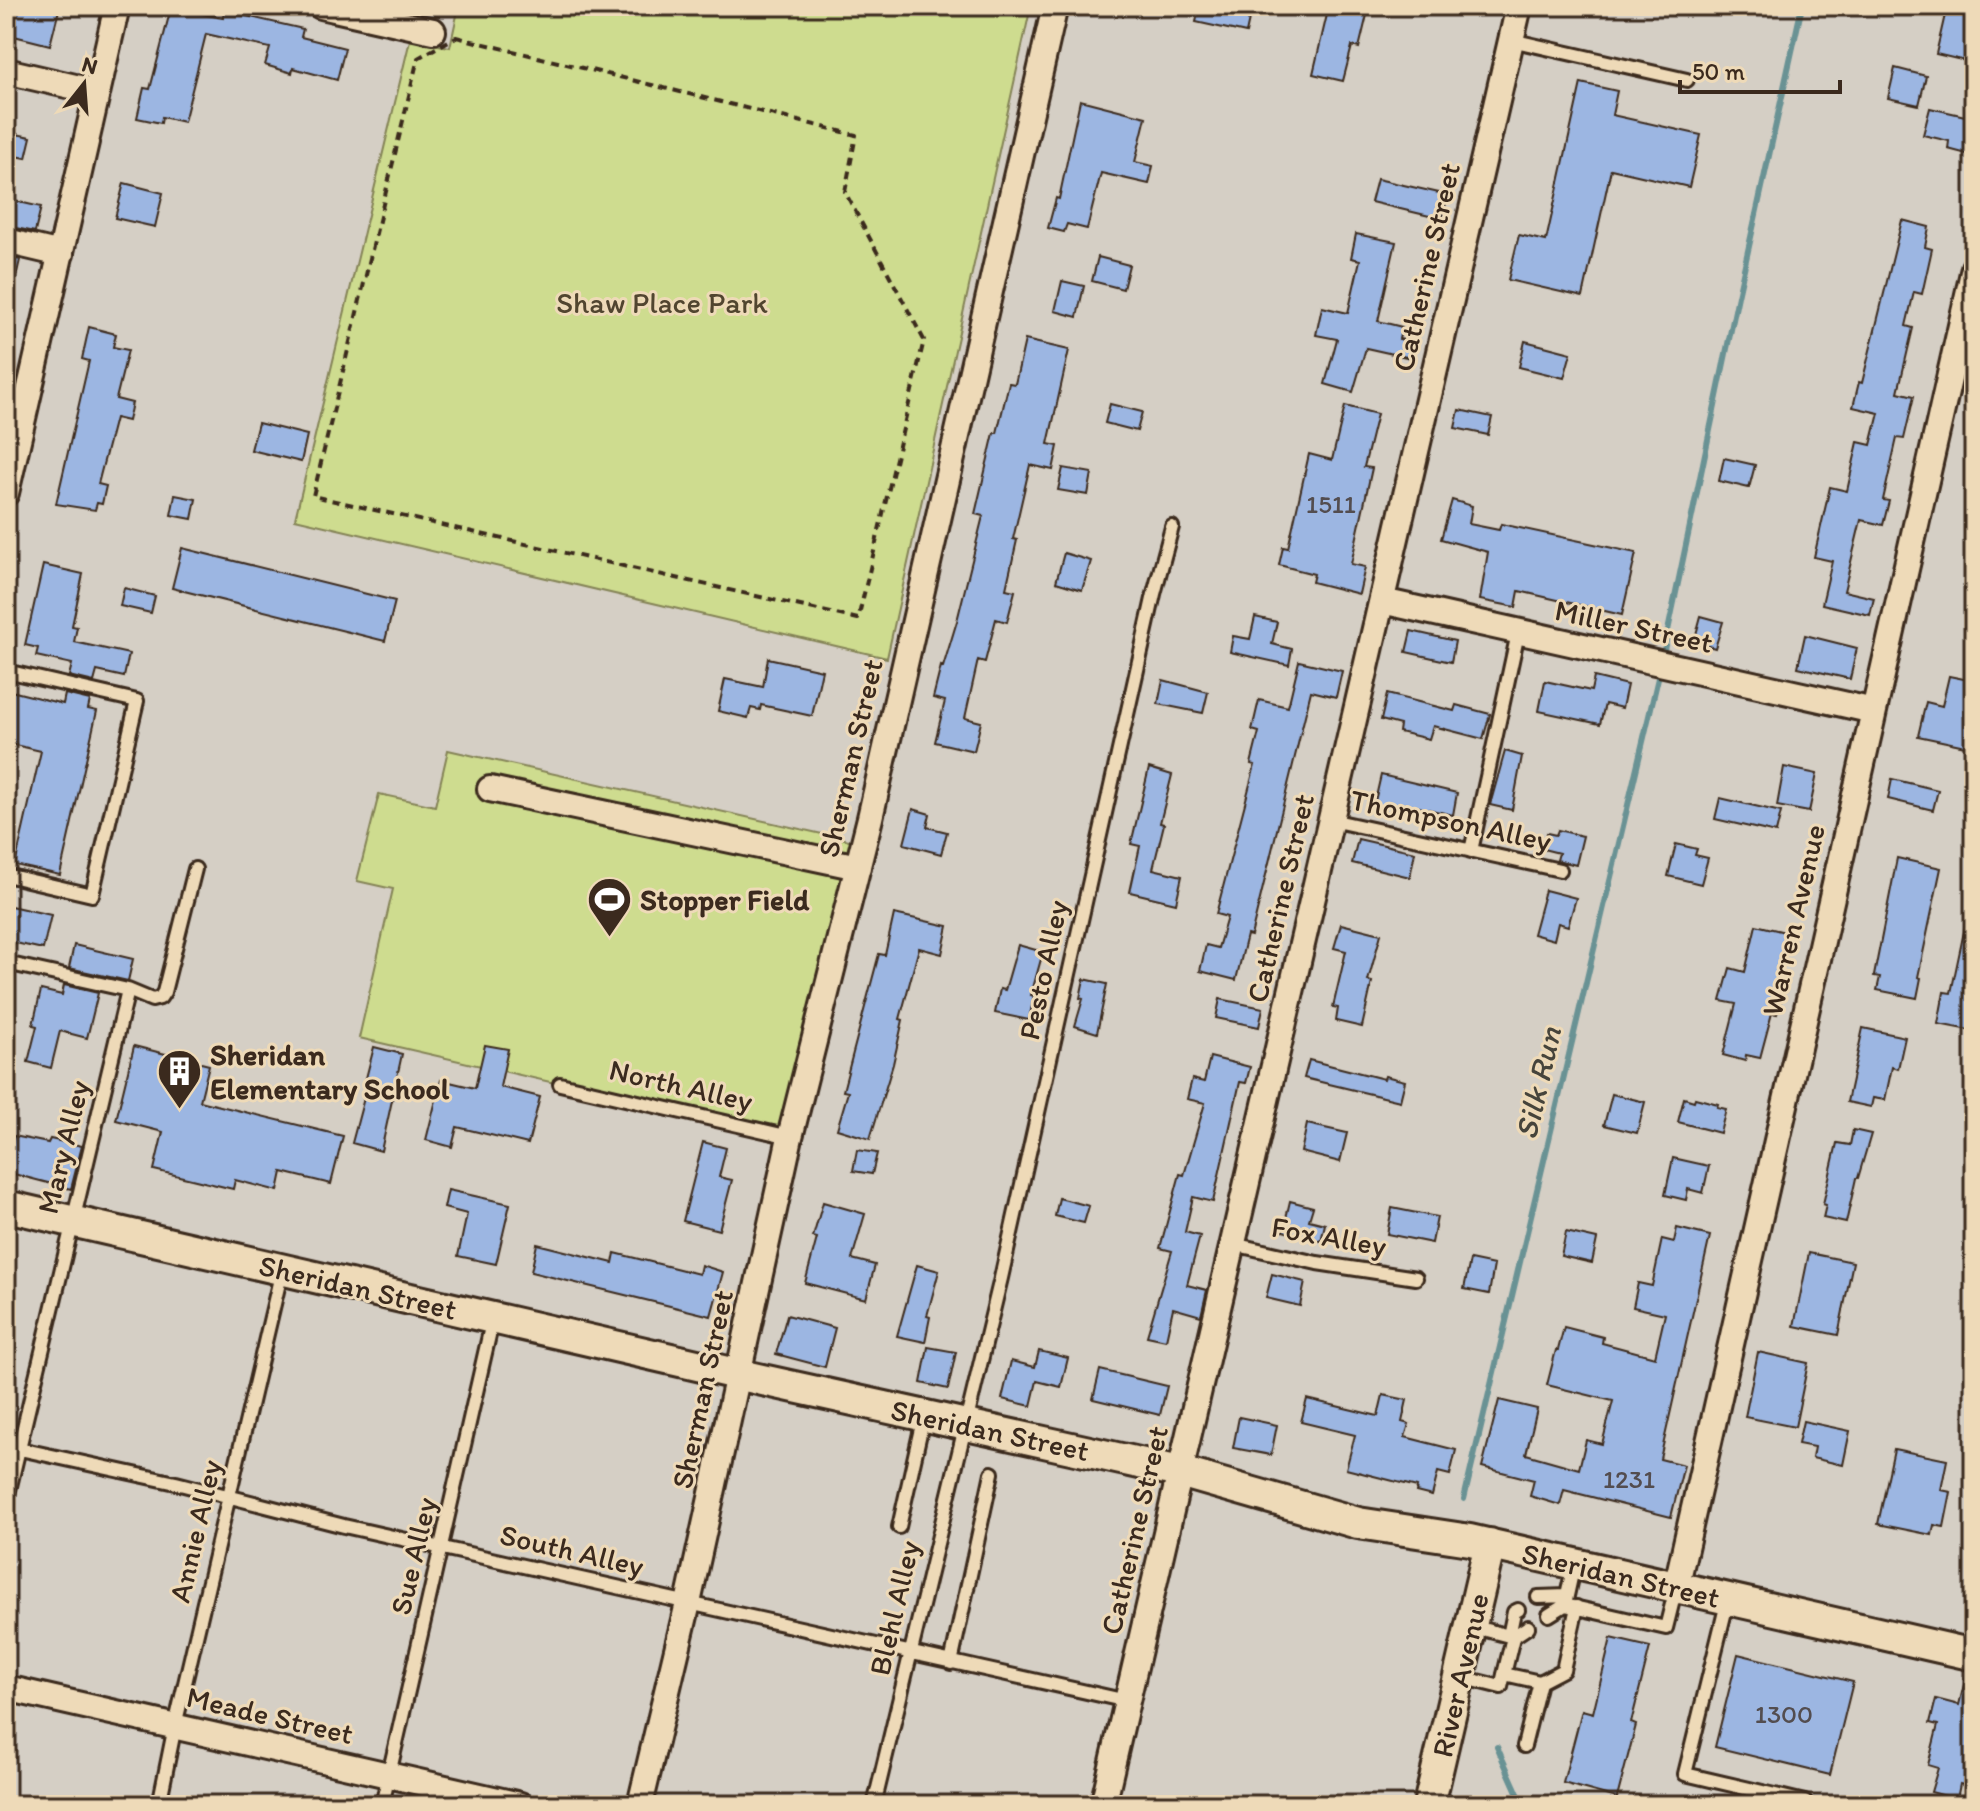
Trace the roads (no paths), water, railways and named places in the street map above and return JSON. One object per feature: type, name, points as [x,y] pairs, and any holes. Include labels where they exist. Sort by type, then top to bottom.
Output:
[{"type":"street","points":[[6,493],[18,386],[61,254],[117,6]]},
{"type":"street","points":[[321,6],[347,9],[433,31]]},
{"type":"street","name":"Sherman Street","points":[[640,1805],[688,1603],[790,1137],[858,867],[1055,6]]},
{"type":"street","name":"Catherine Street","points":[[1103,1805],[1519,6]]},
{"type":"street","points":[[6,71],[97,92]]},
{"type":"street","points":[[6,241],[61,254]]},
{"type":"street","name":"Warren Avenue","points":[[1676,1588],[1974,268]]},
{"type":"street","name":"Miller Street","points":[[1382,601],[1874,711]]},
{"type":"street","points":[[490,789],[858,867]]},
{"type":"street","name":"Sheridan Street","points":[[6,1206],[1180,1472],[1358,1523],[1490,1544],[1974,1655]]},
{"type":"street","name":"River Avenue","points":[[1429,1805],[1490,1544]]},
{"type":"street","name":"Meade Street","points":[[6,1688],[520,1805]]},
{"type":"lane","points":[[1511,40],[1687,80]]},
{"type":"lane","name":"Pesto Alley","points":[[965,1424],[1172,527]]},
{"type":"lane","points":[[1471,851],[1518,633]]},
{"type":"lane","points":[[6,671],[137,701],[92,895],[6,875]]},
{"type":"lane","name":"Thompson Alley","points":[[1331,820],[1560,870]]},
{"type":"lane","points":[[6,963],[128,990],[152,1000],[160,998],[195,869]]},
{"type":"lane","name":"Mary Alley","points":[[6,1503],[12,1448],[72,1221],[128,990]]},
{"type":"lane","name":"North Alley","points":[[560,1084],[790,1137]]},
{"type":"lane","name":"Fox Alley","points":[[1233,1244],[1317,1263],[1416,1278]]},
{"type":"lane","name":"Annie Alley","points":[[159,1805],[282,1270]]},
{"type":"lane","name":"Sue Alley","points":[[382,1805],[493,1318]]},
{"type":"lane","points":[[899,1527],[924,1415]]},
{"type":"lane","name":"Blehl Alley","points":[[874,1805],[965,1424]]},
{"type":"lane","name":"South Alley","points":[[12,1448],[230,1496],[344,1526],[1127,1701]]},
{"type":"lane","points":[[951,1663],[992,1473]]},
{"type":"lane","points":[[1504,1674],[1540,1682],[1563,1670],[1574,1564]]},
{"type":"lane","points":[[1538,1597],[1666,1628],[1676,1588]]},
{"type":"lane","points":[[1728,1599],[1685,1774],[1805,1802]]},
{"type":"lane","points":[[1549,1615],[1570,1603]]},
{"type":"lane","points":[[1459,1676],[1501,1687],[1514,1612],[1518,1610]]},
{"type":"lane","points":[[1471,1626],[1511,1636],[1528,1627]]},
{"type":"lane","points":[[1524,1746],[1540,1682]]},
{"type":"waterway","points":[[1664,650],[1802,6]]},
{"type":"waterway","name":"Silk Run","points":[[1464,1499],[1658,678]]},
{"type":"waterway","name":"Silk Run","points":[[1497,1747],[1523,1805]]},
{"type":"place","name":"Stopper Field","points":[[609,938]]},
{"type":"place","name":"Sheridan Elementary School","points":[[179,1110]]},
{"type":"park label","name":"Shaw Place Park","points":[[662,302]]}]
